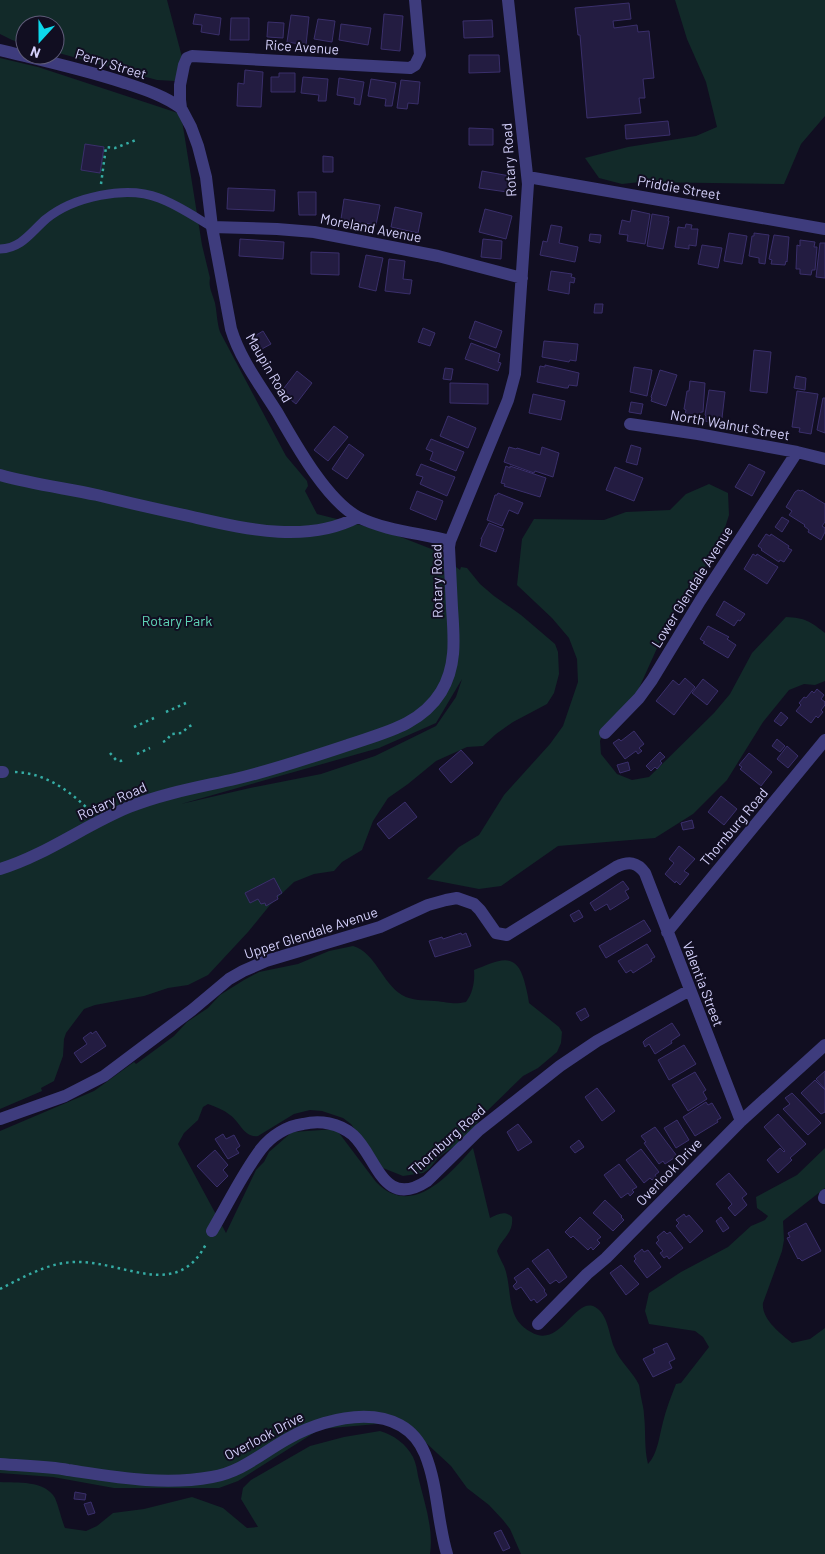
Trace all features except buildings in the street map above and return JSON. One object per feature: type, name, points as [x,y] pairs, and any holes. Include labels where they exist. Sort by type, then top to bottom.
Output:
[{"type":"street","name":"Rice Avenue","points":[[187,58],[200,56],[410,68],[415,66],[420,55],[415,0]]},
{"type":"street","name":"Rotary Road","points":[[0,869],[31,858],[130,806],[167,794],[269,770],[390,732],[414,720],[428,708],[440,693],[448,679],[452,666],[454,636],[450,540],[512,390],[515,374],[528,177],[508,0]]},
{"type":"street","name":"Perry Street","points":[[0,50],[78,68],[111,78],[152,92],[170,100],[181,108]]},
{"type":"street","name":"Maupin Road","points":[[187,58],[180,85],[181,108],[191,127],[202,161],[229,320],[234,341],[239,351],[308,463],[342,506],[358,517],[382,526],[450,540]]},
{"type":"street","name":"Priddie Street","points":[[528,177],[825,229]]},
{"type":"street","name":"Moreland Avenue","points":[[212,227],[314,232],[438,256],[522,278]]},
{"type":"street","name":"North Walnut Street","points":[[630,424],[797,452],[825,459]]},
{"type":"street","name":"Lower Glendale Avenue","points":[[605,733],[639,698],[652,680],[700,601],[797,452]]},
{"type":"street","points":[[0,475],[32,484],[96,495],[141,507],[231,526],[273,531],[313,530],[340,525],[358,517]]},
{"type":"street","name":"Thornburg Road","points":[[667,932],[825,740]]},
{"type":"street","name":"Upper Glendale Avenue","points":[[0,1119],[65,1096],[104,1076],[192,1010],[229,979],[266,961],[380,927],[428,905],[457,898],[474,904],[496,933],[507,935],[616,867],[625,863],[633,863]]},
{"type":"street","name":"Valentia Street","points":[[633,863],[641,867],[645,873],[741,1121]]},
{"type":"street","name":"Thornburg Road","points":[[212,1231],[261,1149],[282,1131],[299,1124],[314,1121],[342,1127],[354,1136],[377,1172],[387,1182],[398,1189],[408,1190],[417,1188],[427,1181],[479,1130],[560,1066],[597,1041],[690,990]]},
{"type":"street","name":"Overlook Drive","points":[[538,1324],[741,1121],[825,1045]]},
{"type":"street","name":"Overlook Drive","points":[[0,1464],[66,1469],[128,1479],[186,1480],[212,1477],[235,1470],[259,1458],[289,1437],[316,1426],[360,1416],[380,1417],[393,1421],[408,1430],[418,1440],[425,1453],[432,1475],[446,1554]]},
{"type":"lane","points":[[0,249],[9,249],[24,241],[42,222],[63,208],[77,202],[117,193],[136,193],[157,197],[212,227]]},
{"type":"path","points":[[101,187],[106,147],[115,148],[136,140]]},
{"type":"path","points":[[166,712],[186,703]]},
{"type":"path","points":[[134,727],[154,718]]},
{"type":"path","points":[[163,742],[171,734],[182,733],[194,724]]},
{"type":"path","points":[[137,754],[150,748]]},
{"type":"path","points":[[110,753],[116,760],[121,761],[125,759]]},
{"type":"path","points":[[24,772],[56,784],[78,799],[91,811]]},
{"type":"path","points":[[0,1289],[39,1270],[74,1262],[99,1263],[158,1276],[178,1272],[194,1262],[204,1249],[212,1231]]},
{"type":"green space","points":[[0,0],[167,0],[182,57],[175,81],[157,80],[65,55],[65,15],[15,15],[15,41],[0,34]]},
{"type":"green space","points":[[675,0],[825,0],[825,116],[801,144],[784,184],[640,182],[622,184],[599,178],[585,158],[628,147],[696,136],[717,127],[706,82],[687,39]]},
{"type":"green space","name":"Rotary Park","points":[[0,58],[15,62],[15,65],[38,67],[181,114],[202,245],[220,332],[286,456],[307,481],[308,486],[305,491],[317,514],[388,532],[434,550],[460,570],[461,567],[467,568],[480,584],[555,644],[558,652],[559,674],[554,693],[547,704],[513,722],[483,746],[467,747],[436,761],[388,798],[373,821],[362,850],[342,862],[334,871],[314,874],[294,882],[270,905],[208,975],[188,985],[168,988],[144,996],[95,1005],[84,1009],[66,1033],[63,1056],[54,1081],[41,1088],[42,1091],[0,1109]],"holes":[[[462,679],[456,697],[436,726],[375,756],[321,774],[181,804],[379,748],[436,723]]]},
{"type":"green space","points":[[709,484],[728,493],[729,515],[722,537],[711,558],[672,615],[635,697],[604,729],[600,741],[601,754],[617,774],[632,780],[649,777],[714,713],[730,694],[752,653],[786,617],[807,621],[825,633],[825,681],[815,685],[804,684],[789,690],[763,722],[727,780],[693,814],[655,838],[558,846],[501,886],[479,889],[427,879],[459,847],[479,835],[504,795],[550,744],[563,726],[578,682],[577,659],[569,638],[552,618],[517,585],[522,539],[534,519],[604,520],[626,512],[670,510],[686,494]]},
{"type":"green space","points":[[353,946],[368,955],[389,983],[402,995],[414,999],[450,1003],[466,1002],[473,987],[474,970],[497,961],[510,961],[520,970],[529,1003],[559,1027],[562,1032],[561,1043],[557,1052],[538,1068],[523,1076],[487,1111],[463,1140],[439,1157],[423,1173],[403,1176],[383,1168],[375,1161],[351,1124],[343,1118],[322,1111],[310,1110],[294,1114],[258,1136],[253,1136],[249,1135],[228,1113],[208,1104],[203,1107],[198,1120],[184,1133],[178,1144],[226,1233],[256,1170],[264,1162],[269,1152],[292,1132],[336,1129],[376,1182],[390,1192],[403,1196],[416,1195],[429,1189],[453,1170],[473,1148],[490,1218],[504,1213],[512,1217],[511,1227],[497,1251],[506,1272],[516,1319],[526,1329],[541,1336],[559,1329],[581,1309],[588,1306],[599,1310],[603,1315],[616,1352],[639,1385],[644,1410],[648,1464],[656,1450],[676,1384],[681,1383],[709,1347],[703,1337],[695,1331],[649,1324],[645,1311],[649,1293],[681,1272],[728,1247],[751,1226],[765,1220],[768,1216],[757,1208],[756,1197],[797,1175],[825,1148],[825,1188],[783,1221],[784,1240],[782,1251],[763,1303],[763,1309],[768,1320],[777,1331],[792,1343],[810,1339],[825,1328],[825,1554],[521,1554],[510,1529],[503,1520],[489,1505],[467,1488],[451,1466],[400,1422],[320,1429],[238,1481],[219,1488],[114,1488],[53,1477],[0,1473],[0,1131],[94,1091],[134,1062],[136,1064],[174,1036],[187,1022],[208,1008],[220,995],[259,972],[298,964],[329,951]]},
{"type":"green space","points":[[380,1431],[399,1441],[407,1448],[414,1459],[430,1525],[430,1554],[0,1554],[0,1482],[38,1485],[45,1488],[55,1498],[65,1528],[86,1531],[97,1526],[113,1513],[144,1509],[192,1497],[223,1508],[247,1528],[258,1527],[241,1499],[243,1488],[251,1480],[310,1446],[344,1437]]}]
